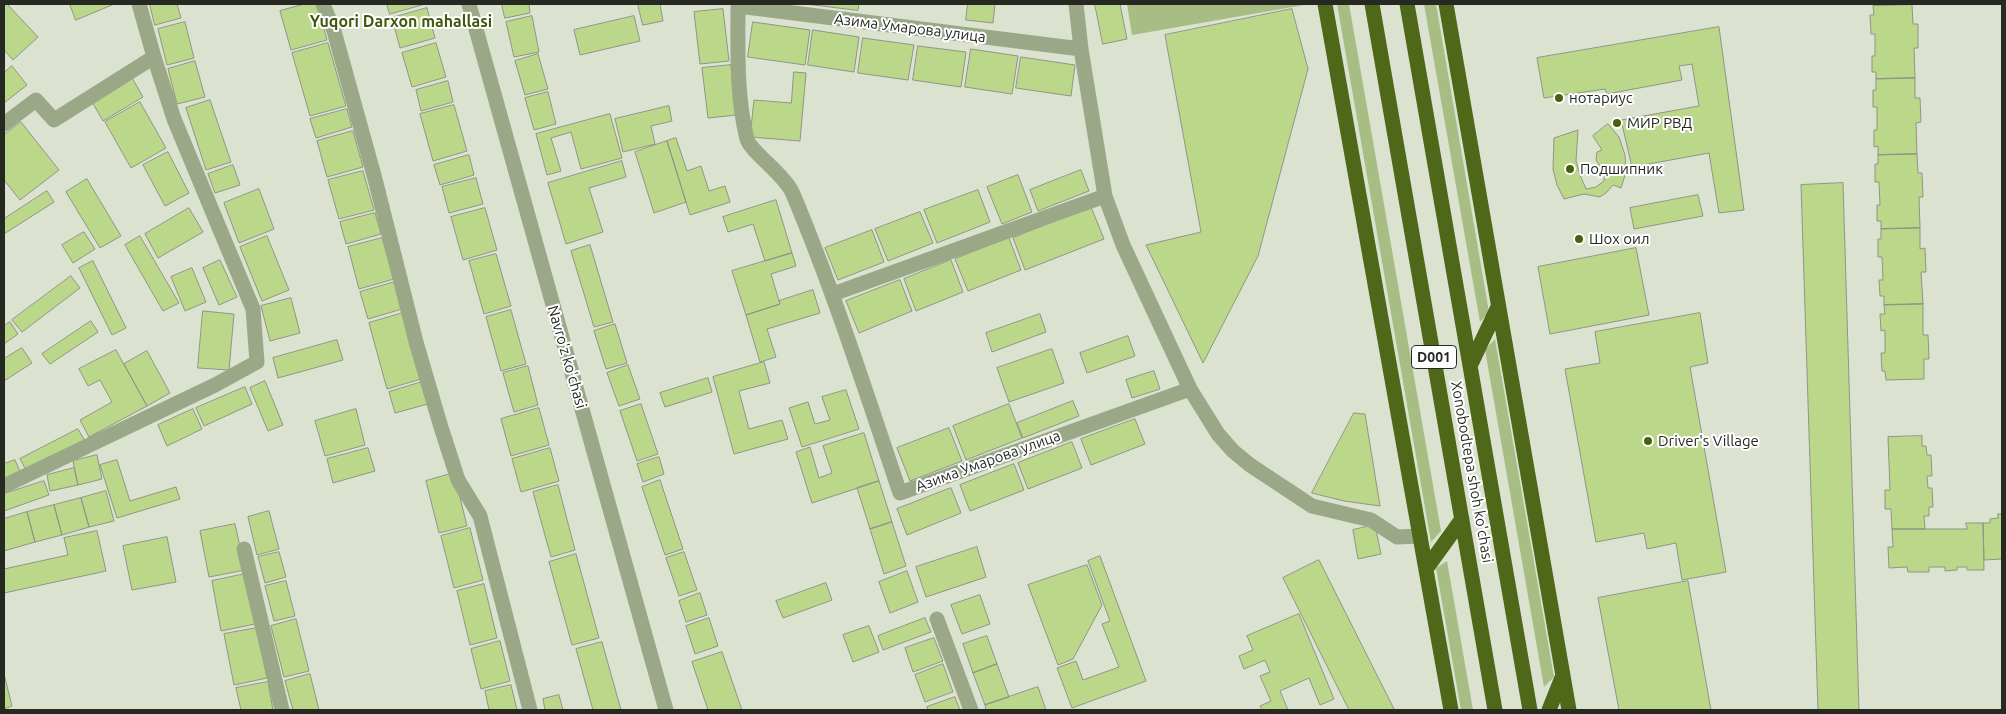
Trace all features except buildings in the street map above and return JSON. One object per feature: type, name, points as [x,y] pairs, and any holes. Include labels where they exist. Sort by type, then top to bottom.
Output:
[{"type":"highway","points":[[1325,4],[1451,710]]},
{"type":"highway","name":"Xonobodtepa shoh ko'chasi","points":[[1372,4],[1495,710]]},
{"type":"highway","name":"Xonobodtepa shoh ko'chasi","points":[[1407,4],[1530,710]]},
{"type":"highway","points":[[1446,4],[1569,710]]},
{"type":"highway","points":[[1470,366],[1498,307]]},
{"type":"highway","points":[[1426,570],[1462,519]]},
{"type":"highway","points":[[1549,710],[1563,674]]},
{"type":"street","points":[[4,486],[215,385],[257,362],[253,309],[174,119],[139,4]]},
{"type":"street","points":[[323,4],[334,31],[375,178],[416,342],[458,480],[480,516],[530,710]]},
{"type":"street","name":"Navro'z ko'chasi","points":[[469,4],[666,710]]},
{"type":"street","points":[[1076,4],[1081,49],[1105,196],[1122,245],[1190,389],[1218,434],[1233,451],[1299,499],[1312,506],[1326,511],[1371,520],[1397,537],[1420,536]]},
{"type":"street","name":"Азима Умарова улица","points":[[1081,49],[738,5],[740,106],[748,142],[792,190],[833,294],[900,493],[1190,389]]},
{"type":"street","points":[[4,124],[36,100],[54,120],[154,56]]},
{"type":"street","points":[[833,294],[1105,196]]},
{"type":"street","points":[[244,549],[282,710]]},
{"type":"street","points":[[937,619],[971,710]]},
{"type":"green space","points":[[1127,4],[1310,4],[1132,35]]},
{"type":"green space","points":[[1337,4],[1349,4],[1441,531],[1431,542]]},
{"type":"green space","points":[[1424,4],[1436,4],[1489,312],[1480,322]]},
{"type":"green space","points":[[1495,339],[1554,677],[1544,687],[1485,350]]},
{"type":"green space","points":[[1447,561],[1473,710],[1461,710],[1436,568]]},
{"type":"place","name":"нотариус","points":[[1559,98]]},
{"type":"place","name":"МИР РВД","points":[[1617,123]]},
{"type":"place","name":"Подшипник","points":[[1570,169]]},
{"type":"place","name":"Шох оил","points":[[1579,239]]},
{"type":"place","name":"Driver's Village","points":[[1648,441]]},
{"type":"district","name":"Yuqori Darxon mahallasi","points":[[401,22]]}]
